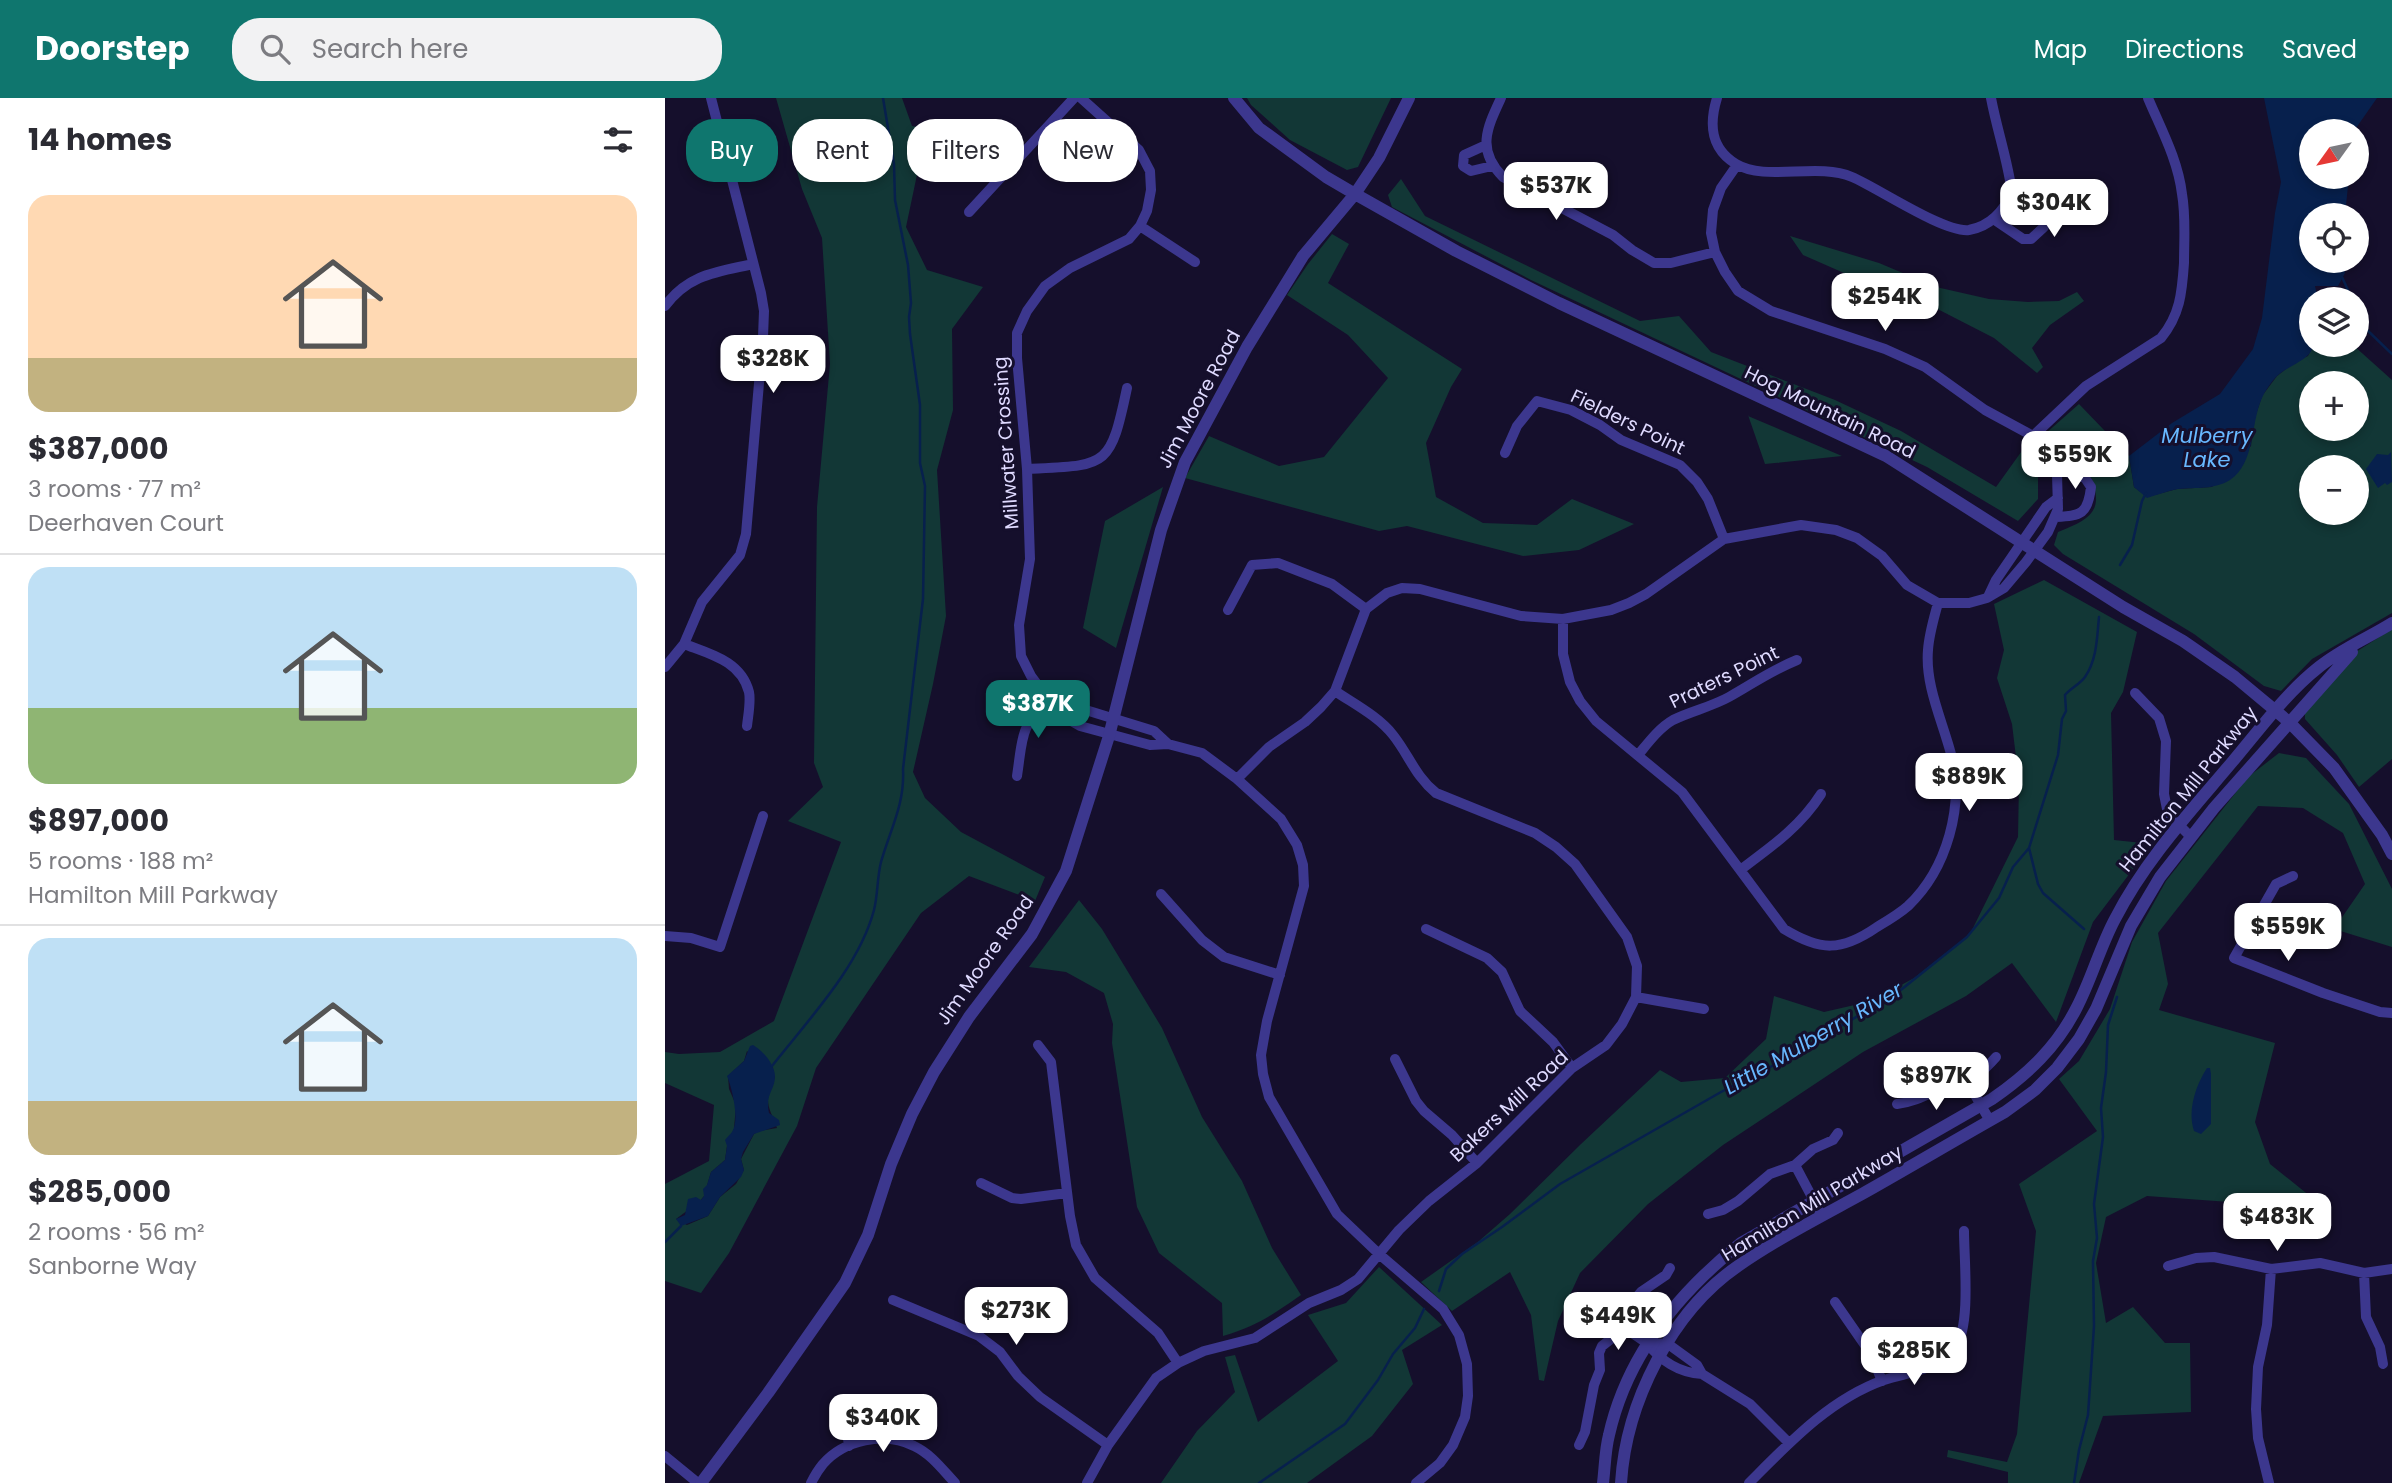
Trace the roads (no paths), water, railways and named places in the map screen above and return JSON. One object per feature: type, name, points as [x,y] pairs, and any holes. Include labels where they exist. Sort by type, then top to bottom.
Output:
[{"type":"street","points":[[665,667],[684,644],[702,602],[740,555],[746,534],[764,311],[712,98]]},
{"type":"street","points":[[969,212],[1074,98]]},
{"type":"street","points":[[1081,98],[1139,150],[1150,171],[1151,190],[1140,226],[1195,262]]},
{"type":"street","name":"Hog Mountain Road","points":[[1234,98],[1259,128],[1326,177],[1355,194],[1456,251],[1559,303],[1886,456],[2123,607],[2183,641],[2235,677],[2289,722],[2334,768],[2382,835],[2392,854]]},
{"type":"street","name":"Jim Moore Road","points":[[700,1483],[768,1393],[845,1283],[858,1259],[891,1164],[912,1114],[934,1072],[969,1017],[1032,934],[1066,871],[1109,736],[1161,530],[1185,462],[1247,347],[1303,256],[1355,194],[1379,158],[1409,98]]},
{"type":"street","points":[[1501,98],[1488,127],[1486,145],[1492,166],[1503,177],[1613,235],[1654,263],[1671,263],[1715,252]]},
{"type":"street","points":[[1717,98],[1711,131],[1721,152],[1737,164],[1757,172],[1819,170],[1850,176],[1949,226],[1968,230],[1995,220],[2013,193],[1991,98]]},
{"type":"street","points":[[2033,436],[2086,386],[2161,338],[2180,305],[2184,251],[2182,192],[2175,164],[2148,98]]},
{"type":"street","points":[[1486,145],[1464,155],[1463,166],[1471,171],[1492,166]]},
{"type":"street","points":[[1237,779],[1269,747],[1313,715],[1335,691],[1366,610],[1387,593],[1402,588],[1420,589],[1521,616],[1563,619],[1611,610],[1629,603],[1724,539],[1801,526],[1836,530],[1857,538],[1882,556],[1907,585],[1938,603],[1969,603],[1987,598],[2004,588],[2035,551],[2056,517],[2058,498],[2057,474],[2041,444],[2033,436],[1985,410],[1915,362],[1885,349],[1770,312],[1738,291],[1715,252],[1711,233],[1713,210],[1721,188],[1737,164]]},
{"type":"street","points":[[1995,220],[2023,239],[2031,239],[2044,227],[2044,217],[2039,210],[2013,193]]},
{"type":"street","name":"Millwater Crossing","points":[[1140,226],[1129,239],[1070,268],[1045,286],[1027,311],[1017,333],[1027,469],[1030,559],[1019,625],[1021,656],[1031,676],[1059,714],[1080,726],[1109,736],[1150,745],[1168,744]]},
{"type":"street","points":[[665,306],[683,287],[701,275],[754,264]]},
{"type":"street","points":[[1027,469],[1077,467],[1094,462],[1105,455],[1118,432],[1127,388]]},
{"type":"street","name":"Fielders Point","points":[[1505,453],[1517,426],[1537,401],[1571,410],[1621,440],[1680,465],[1697,482],[1724,539]]},
{"type":"street","points":[[2054,468],[2085,478],[2091,487],[2088,505],[2082,512],[2077,516],[2056,517]]},
{"type":"street","points":[[1987,598],[2046,507],[2058,498]]},
{"type":"street","points":[[1228,610],[1252,565],[1278,564],[1332,584],[1366,610]]},
{"type":"street","points":[[1563,619],[1563,654],[1570,682],[1580,701],[1596,721],[1682,792],[1784,929],[1804,942],[1834,947],[1866,935],[1907,907],[1926,886],[1953,822],[1957,788],[1952,757],[1929,680],[1929,642],[1938,603]]},
{"type":"street","name":"Hamilton Mill Parkway","points":[[1603,1483],[1608,1435],[1625,1387],[1647,1343],[1707,1269],[1741,1243],[1981,1105],[2023,1077],[2055,1043],[2077,1008],[2115,918],[2146,867],[2178,826],[2276,710],[2318,667],[2392,624]]},
{"type":"street","name":"Hamilton Mill Parkway","points":[[1621,1483],[1628,1429],[1658,1358],[1698,1302],[1736,1267],[1990,1121],[2035,1090],[2057,1068],[2079,1039],[2131,926],[2160,877],[2341,661],[2365,639]]},
{"type":"street","points":[[684,644],[724,659],[741,674],[750,694],[747,726]]},
{"type":"street","name":"Praters Point","points":[[1638,755],[1657,733],[1673,720],[1730,697],[1770,671],[1797,660]]},
{"type":"street","name":"Bakers Mill Road","points":[[1087,1483],[1108,1445],[1156,1378],[1204,1350],[1255,1338],[1309,1303],[1342,1290],[1358,1279],[1429,1201],[1477,1163],[1573,1068],[1606,1045],[1622,1024],[1636,997],[1637,966],[1627,937],[1575,864],[1535,833],[1436,793],[1422,782],[1392,734],[1377,719],[1335,691]]},
{"type":"street","points":[[2135,693],[2159,718],[2166,741],[2164,794],[2168,814],[2191,837]]},
{"type":"street","points":[[1017,776],[1024,728],[1050,699],[1154,732],[1168,744],[1202,753],[1237,779],[1281,819],[1297,845],[1303,865],[1304,886],[1267,1021],[1261,1055],[1263,1074],[1269,1097],[1332,1206],[1379,1254],[1443,1309],[1459,1335],[1467,1364],[1468,1396],[1465,1418],[1453,1445],[1440,1463],[1416,1483]]},
{"type":"street","points":[[1739,870],[1788,835],[1811,811],[1821,794]]},
{"type":"street","points":[[665,936],[691,938],[720,947],[763,816]]},
{"type":"street","points":[[2293,876],[2276,884],[2234,958],[2323,993],[2380,1012],[2392,1013]]},
{"type":"street","points":[[1161,894],[1202,940],[1224,957],[1280,975]]},
{"type":"street","points":[[1426,929],[1487,958],[1502,972],[1520,1011],[1553,1042],[1573,1068]]},
{"type":"street","points":[[1636,997],[1704,1009]]},
{"type":"street","points":[[1038,1045],[1051,1062],[1076,1245],[1095,1278],[1158,1333],[1178,1363]]},
{"type":"street","points":[[1897,1104],[1912,1103],[1946,1086],[1967,1081],[1985,1069],[1996,1057]]},
{"type":"street","points":[[1395,1059],[1416,1101],[1477,1163]]},
{"type":"street","points":[[1967,1081],[1990,1121]]},
{"type":"street","points":[[1708,1214],[1723,1210],[1738,1201],[1770,1174],[1795,1165],[1813,1150],[1833,1140],[1838,1133]]},
{"type":"street","points":[[1795,1165],[1822,1216]]},
{"type":"street","points":[[981,1183],[1012,1198],[1067,1193]]},
{"type":"street","points":[[1749,1483],[1789,1443],[1845,1397],[1882,1381],[1941,1363],[1956,1347],[1964,1325],[1964,1231]]},
{"type":"street","points":[[2168,1266],[2196,1258],[2214,1258],[2271,1269],[2320,1263],[2364,1273],[2392,1269]]},
{"type":"street","points":[[1579,1445],[1585,1432],[1602,1346],[1625,1328],[1635,1300],[1641,1292],[1666,1275],[1670,1268]]},
{"type":"street","points":[[2269,1483],[2258,1438],[2256,1409],[2258,1367],[2269,1315],[2271,1269]]},
{"type":"street","points":[[2364,1273],[2366,1317],[2380,1347],[2383,1364]]},
{"type":"street","points":[[893,1300],[979,1336],[1000,1352],[1018,1376],[1040,1397],[1108,1445]]},
{"type":"street","points":[[1835,1302],[1871,1354],[1882,1381]]},
{"type":"street","points":[[1625,1328],[1647,1343],[1658,1358],[1690,1373],[1702,1374],[1751,1404],[1789,1443]]},
{"type":"street","points":[[1647,1343],[1668,1344],[1697,1365],[1702,1374]]},
{"type":"street","points":[[849,1446],[846,1423],[852,1417],[859,1417],[867,1424],[871,1438]]},
{"type":"street","points":[[811,1483],[822,1465],[841,1449],[871,1438],[896,1440],[913,1445],[930,1456],[955,1483]]},
{"type":"street","points":[[665,1456],[700,1483]]},
{"type":"water","name":"Mulberry Lake","points":[[2264,98],[2377,98],[2362,119],[2299,119],[2299,189],[2348,189],[2346,203],[2299,203],[2299,273],[2345,273],[2338,286],[2299,287],[2299,357],[2306,357],[2281,372],[2265,392],[2258,408],[2248,453],[2238,472],[2230,480],[2205,488],[2178,489],[2147,498],[2134,487],[2129,456],[2172,423],[2220,394],[2253,349],[2262,318],[2281,182]]},
{"type":"water","points":[[2391,452],[2392,482],[2378,488],[2369,474],[2369,465],[2377,454],[2388,455]]},
{"type":"water","points":[[753,1045],[773,1067],[775,1081],[768,1106],[769,1113],[779,1120],[780,1125],[754,1134],[743,1152],[741,1159],[744,1170],[741,1177],[720,1197],[708,1216],[681,1226],[676,1219],[685,1215],[688,1199],[696,1197],[701,1200],[711,1172],[725,1160],[725,1140],[732,1132],[735,1120],[733,1096],[727,1076],[744,1061],[750,1046]]},
{"type":"water","points":[[2207,1068],[2210,1068],[2211,1074],[2211,1124],[2201,1134],[2194,1131],[2192,1106],[2199,1082]]},
{"type":"waterway","points":[[772,1066],[831,992],[857,952],[874,910],[881,862],[902,794],[923,599],[925,486],[920,463],[920,405],[910,334],[908,265],[895,200],[894,164],[883,98]]},
{"type":"waterway","points":[[2342,277],[2347,287]]},
{"type":"waterway","points":[[2369,332],[2392,354]]},
{"type":"waterway","name":"Little Mulberry River","points":[[2120,565],[2132,545],[2146,493]]},
{"type":"waterway","name":"Little Mulberry River","points":[[1439,1291],[1446,1269],[1462,1254],[1560,1184],[1721,1092],[1778,1063],[1897,993],[1967,937],[1999,898],[2013,867],[2029,848],[2058,755],[2062,719],[2066,711],[2065,695],[2089,670],[2096,648],[2099,617]]},
{"type":"waterway","points":[[2029,848],[2038,884],[2043,893],[2084,929]]},
{"type":"waterway","points":[[2074,1483],[2088,1415],[2094,1326],[2093,1261],[2097,1238],[2094,1204],[2103,1137],[2101,1108],[2108,1025],[2117,997]]},
{"type":"waterway","points":[[665,1242],[681,1226]]},
{"type":"waterway","name":"Little Mulberry River","points":[[1259,1483],[1345,1424],[1378,1380],[1393,1354],[1415,1328],[1424,1309]]}]
